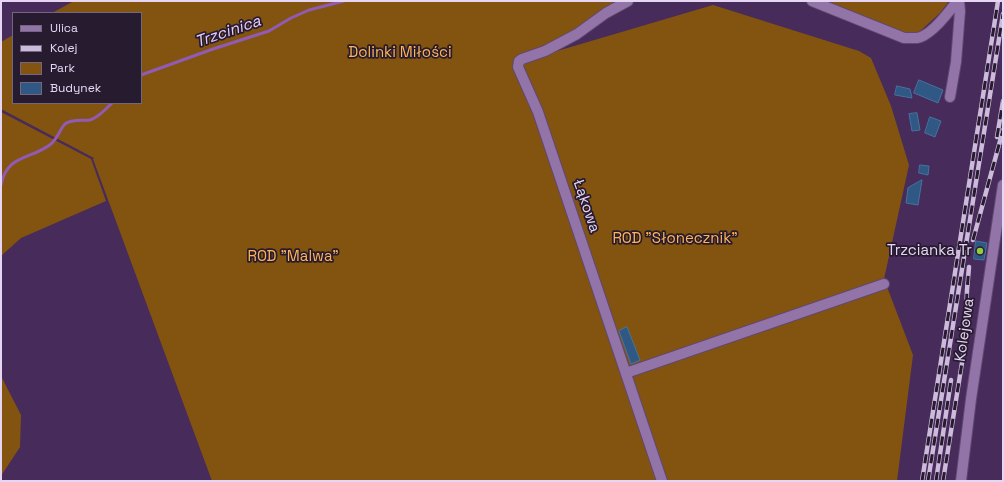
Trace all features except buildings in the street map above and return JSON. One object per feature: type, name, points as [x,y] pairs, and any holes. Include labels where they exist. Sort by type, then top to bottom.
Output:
[{"type":"street","name":"Łąkowa","points":[[628,1],[606,13],[577,34],[545,51],[522,59],[519,61],[518,67],[538,112],[662,481]]},
{"type":"street","points":[[812,1],[904,38],[918,38],[926,34],[933,29],[958,1]]},
{"type":"street","points":[[950,97],[956,62],[960,11],[958,1]]},
{"type":"street","name":"Kolejowa","points":[[960,481],[1003,184]]},
{"type":"street","points":[[626,373],[884,284]]},
{"type":"green space","points":[[74,1],[628,1],[520,62],[713,5],[859,51],[871,58],[891,106],[909,165],[884,279],[913,355],[897,481],[212,481],[93,159],[94,158],[1,109],[1,42],[12,36],[12,104],[142,104],[142,12],[54,12]]},
{"type":"green space","points":[[823,1],[949,1],[940,13],[918,33],[900,34]]},
{"type":"green space","points":[[1,112],[91,159],[106,201],[21,238],[1,256]]},
{"type":"green space","points":[[1,376],[21,415],[20,447],[1,476]]},
{"type":"waterway","name":"Trzcinica","points":[[142,75],[269,31],[291,18],[309,10],[344,1]]},
{"type":"waterway","name":"Trzcinica","points":[[1,185],[4,175],[14,163],[51,144],[65,124],[68,122],[93,119],[111,104]]},
{"type":"railway","points":[[922,481],[998,1]]},
{"type":"railway","points":[[928,481],[1003,14]]},
{"type":"railway","points":[[997,137],[1003,101]]},
{"type":"railway","points":[[973,240],[1003,130]]},
{"type":"railway","points":[[943,481],[965,344],[969,267]]},
{"type":"railway","points":[[936,481],[951,380]]},
{"type":"place","name":"Trzcianka Tr","points":[[980,251]]},
{"type":"park label","name":"Dolinki Miłości","points":[[400,53]]},
{"type":"park label","name":"ROD \"Słonecznik\"","points":[[675,239]]},
{"type":"park label","name":"ROD \"Malwa\"","points":[[293,257]]}]
